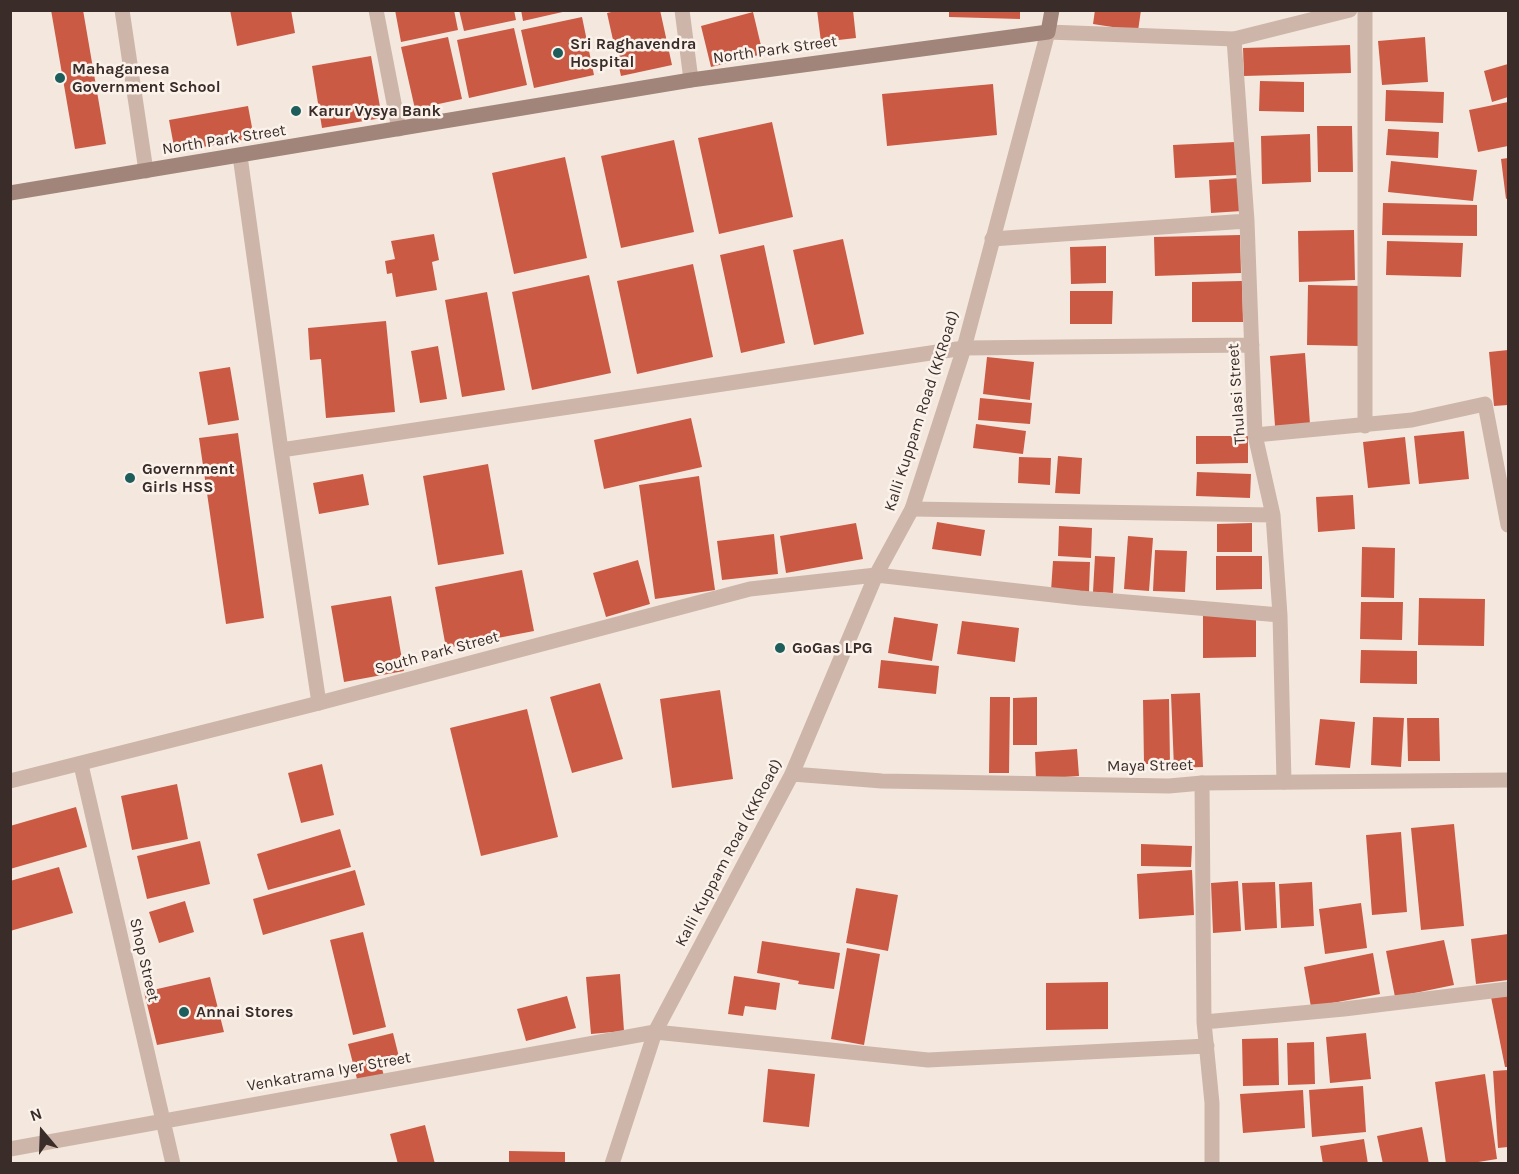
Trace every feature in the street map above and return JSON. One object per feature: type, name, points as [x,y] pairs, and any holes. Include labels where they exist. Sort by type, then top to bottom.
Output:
[{"type":"main road","name":"Kalli Kuppam Road (KKRoad)","points":[[1048,32],[1052,10]]},
{"type":"main road","name":"North Park Street","points":[[10,193],[691,80],[1048,32]]},
{"type":"street","points":[[122,10],[146,171]]},
{"type":"street","points":[[376,10],[399,129]]},
{"type":"street","points":[[682,10],[691,80]]},
{"type":"street","points":[[1048,32],[1234,39],[1350,10]]},
{"type":"street","points":[[1365,10],[1365,426]]},
{"type":"street","name":"Kalli Kuppam Road (KKRoad)","points":[[612,1164],[655,1032],[792,774],[876,575],[912,509],[964,348],[1048,32]]},
{"type":"street","name":"Thulasi Street","points":[[1234,39],[1247,221],[1255,435],[1273,515],[1280,615],[1284,782]]},
{"type":"street","points":[[240,156],[280,450],[319,703]]},
{"type":"street","points":[[992,239],[1247,221]]},
{"type":"street","points":[[280,450],[964,348],[1252,345]]},
{"type":"street","points":[[1255,435],[1412,420],[1485,404],[1509,525]]},
{"type":"street","points":[[912,509],[1273,515]]},
{"type":"street","name":"South Park Street","points":[[10,781],[81,765],[750,589],[876,575],[1080,598],[1280,615]]},
{"type":"street","name":"Shop Street","points":[[81,765],[173,1164]]},
{"type":"street","name":"Maya Street","points":[[792,774],[882,781],[1169,786],[1202,783],[1509,780]]},
{"type":"street","points":[[1202,783],[1204,1022],[1212,1103],[1212,1164]]},
{"type":"street","points":[[1204,1022],[1344,1009],[1509,989]]},
{"type":"street","name":"Venkatrama Iyer Street","points":[[10,1149],[655,1032],[928,1059],[1207,1046]]},
{"type":"building","points":[[51,10],[83,10],[106,144],[75,149]]},
{"type":"building","points":[[230,10],[291,10],[295,33],[237,46]]},
{"type":"building","points":[[395,10],[454,10],[458,30],[401,42]]},
{"type":"building","points":[[459,10],[514,10],[516,20],[464,31]]},
{"type":"building","points":[[521,10],[567,10],[567,11],[523,21]]},
{"type":"building","points":[[620,10],[660,10],[672,65],[621,76],[607,13]]},
{"type":"building","points":[[817,10],[853,10],[856,38],[821,42]]},
{"type":"building","points":[[949,10],[1020,10],[1020,19],[949,17]]},
{"type":"building","points":[[1095,10],[1141,10],[1138,31],[1093,24]]},
{"type":"building","points":[[753,12],[763,54],[711,67],[701,26]]},
{"type":"building","name":"Sri Raghavendra Hospital","points":[[582,17],[594,75],[534,88],[521,30]]},
{"type":"building","points":[[514,28],[527,85],[469,98],[457,40]]},
{"type":"building","points":[[448,37],[462,99],[415,109],[401,47]]},
{"type":"building","points":[[1425,37],[1428,82],[1382,85],[1378,41]]},
{"type":"building","points":[[1350,45],[1351,73],[1244,76],[1243,48]]},
{"type":"building","points":[[371,56],[382,118],[322,128],[312,66]]},
{"type":"building","points":[[1508,64],[1508,97],[1492,102],[1484,71]]},
{"type":"building","points":[[1260,81],[1304,82],[1304,112],[1259,111]]},
{"type":"building","points":[[993,84],[997,135],[887,146],[882,94]]},
{"type":"building","points":[[1386,90],[1444,92],[1443,123],[1385,121]]},
{"type":"building","points":[[1508,102],[1508,146],[1478,152],[1469,110]]},
{"type":"building","points":[[248,106],[254,138],[175,152],[169,120]]},
{"type":"building","points":[[772,122],[793,217],[719,234],[698,138]]},
{"type":"building","points":[[1317,126],[1352,126],[1353,172],[1318,172]]},
{"type":"building","points":[[1388,129],[1439,132],[1438,158],[1386,155]]},
{"type":"building","points":[[1310,134],[1311,182],[1262,184],[1261,136]]},
{"type":"building","points":[[674,140],[694,232],[621,248],[601,156]]},
{"type":"building","points":[[1235,142],[1237,175],[1175,178],[1173,145]]},
{"type":"building","points":[[565,157],[587,258],[514,274],[492,173]]},
{"type":"building","points":[[1508,158],[1508,198],[1506,199],[1501,159]]},
{"type":"building","points":[[1391,161],[1477,170],[1473,201],[1388,192]]},
{"type":"building","points":[[1240,178],[1242,211],[1211,213],[1209,180]]},
{"type":"building","points":[[1383,203],[1477,205],[1477,236],[1382,235]]},
{"type":"building","points":[[1354,230],[1355,280],[1299,282],[1298,231]]},
{"type":"building","points":[[434,234],[439,260],[432,262],[437,290],[396,297],[392,273],[387,274],[385,261],[395,259],[391,241]]},
{"type":"building","points":[[1240,235],[1241,273],[1155,276],[1154,237]]},
{"type":"building","points":[[843,239],[864,334],[814,345],[793,250]]},
{"type":"building","points":[[1387,241],[1463,243],[1461,277],[1386,275]]},
{"type":"building","points":[[764,245],[785,343],[741,353],[720,255]]},
{"type":"building","points":[[1106,246],[1106,283],[1071,284],[1070,247]]},
{"type":"building","points":[[693,264],[713,357],[637,374],[617,281]]},
{"type":"building","points":[[589,275],[611,373],[532,390],[512,292]]},
{"type":"building","points":[[1242,281],[1243,322],[1192,322],[1192,282]]},
{"type":"building","points":[[1308,285],[1361,286],[1359,346],[1307,345]]},
{"type":"building","points":[[1070,291],[1113,291],[1112,324],[1070,324]]},
{"type":"building","points":[[487,292],[505,390],[462,397],[445,300]]},
{"type":"building","points":[[386,321],[395,412],[326,418],[321,359],[310,360],[308,328]]},
{"type":"building","points":[[438,346],[447,399],[420,403],[411,351]]},
{"type":"building","points":[[1508,350],[1508,405],[1494,406],[1489,352]]},
{"type":"building","points":[[1305,353],[1310,424],[1275,426],[1270,356]]},
{"type":"building","points":[[987,357],[1034,362],[1030,400],[983,394]]},
{"type":"building","points":[[230,367],[239,420],[208,425],[199,372]]},
{"type":"building","points":[[980,398],[1032,403],[1030,424],[978,420]]},
{"type":"building","points":[[691,418],[702,467],[604,489],[594,440]]},
{"type":"building","points":[[976,424],[1026,431],[1023,454],[973,448]]},
{"type":"building","points":[[1464,431],[1469,479],[1419,484],[1414,436]]},
{"type":"building","points":[[238,433],[264,618],[226,624],[199,438]]},
{"type":"building","points":[[1196,436],[1248,436],[1248,463],[1196,464]]},
{"type":"building","points":[[1405,437],[1410,484],[1368,488],[1363,442]]},
{"type":"building","points":[[1058,456],[1082,458],[1080,494],[1055,493]]},
{"type":"building","points":[[1019,457],[1051,458],[1050,485],[1018,483]]},
{"type":"building","points":[[488,464],[504,554],[438,565],[423,476]]},
{"type":"building","points":[[1197,472],[1251,474],[1250,498],[1196,496]]},
{"type":"building","points":[[363,474],[369,505],[319,514],[313,483]]},
{"type":"building","points":[[699,476],[715,590],[655,599],[639,485]]},
{"type":"building","points":[[1353,495],[1355,529],[1318,532],[1316,497]]},
{"type":"building","points":[[937,522],[985,530],[981,556],[932,549]]},
{"type":"building","points":[[856,523],[863,559],[786,573],[780,536]]},
{"type":"building","points":[[1252,523],[1252,552],[1217,552],[1217,524]]},
{"type":"building","points":[[1059,526],[1092,528],[1091,558],[1058,556]]},
{"type":"building","points":[[774,534],[778,574],[722,580],[717,541]]},
{"type":"building","points":[[1128,536],[1153,538],[1149,591],[1124,589]]},
{"type":"building","points":[[1362,547],[1395,548],[1394,598],[1361,597]]},
{"type":"building","points":[[1155,550],[1187,551],[1185,592],[1153,591]]},
{"type":"building","points":[[1095,556],[1115,557],[1113,593],[1093,592]]},
{"type":"building","points":[[1216,556],[1262,556],[1262,589],[1216,590]]},
{"type":"building","points":[[638,560],[650,604],[606,617],[593,573]]},
{"type":"building","points":[[1053,561],[1090,562],[1089,592],[1051,591]]},
{"type":"building","points":[[522,570],[534,631],[446,648],[435,587]]},
{"type":"building","points":[[391,596],[404,671],[344,682],[331,606]]},
{"type":"building","points":[[1419,598],[1485,599],[1484,646],[1418,645]]},
{"type":"building","points":[[1361,602],[1403,602],[1402,640],[1360,639]]},
{"type":"building","points":[[1203,616],[1256,616],[1256,657],[1203,658]]},
{"type":"building","points":[[894,617],[938,624],[932,661],[888,653]]},
{"type":"building","points":[[962,621],[1019,628],[1015,662],[957,654]]},
{"type":"building","points":[[1361,650],[1417,651],[1417,684],[1360,683]]},
{"type":"building","points":[[881,660],[939,666],[936,694],[878,688]]},
{"type":"building","points":[[600,683],[623,759],[572,773],[550,697]]},
{"type":"building","points":[[720,690],[733,779],[672,788],[660,699]]},
{"type":"building","points":[[1200,693],[1203,767],[1174,768],[1171,694]]},
{"type":"building","points":[[990,697],[1010,697],[1009,773],[989,773]]},
{"type":"building","points":[[1037,697],[1037,745],[1013,745],[1013,698]]},
{"type":"building","points":[[1169,699],[1170,764],[1144,764],[1143,700]]},
{"type":"building","points":[[527,709],[558,837],[481,856],[450,728]]},
{"type":"building","points":[[1373,717],[1404,718],[1401,767],[1371,765]]},
{"type":"building","points":[[1407,718],[1439,718],[1440,761],[1408,761]]},
{"type":"building","points":[[1320,719],[1355,722],[1350,768],[1315,765]]},
{"type":"building","points":[[1077,749],[1079,776],[1036,779],[1035,752]]},
{"type":"building","points":[[322,764],[334,815],[301,823],[288,773]]},
{"type":"building","points":[[177,784],[188,839],[132,850],[121,796]]},
{"type":"building","points":[[76,807],[87,847],[10,869],[10,826]]},
{"type":"building","points":[[1454,824],[1464,926],[1421,930],[1411,828]]},
{"type":"building","points":[[340,829],[351,867],[268,890],[257,854]]},
{"type":"building","points":[[1401,832],[1407,912],[1372,915],[1366,835]]},
{"type":"building","points":[[200,841],[210,884],[147,899],[137,856]]},
{"type":"building","points":[[1141,844],[1192,846],[1191,867],[1141,866]]},
{"type":"building","points":[[59,867],[73,913],[10,931],[10,881]]},
{"type":"building","points":[[355,870],[365,905],[263,935],[253,899]]},
{"type":"building","points":[[1192,870],[1194,915],[1139,919],[1137,874]]},
{"type":"building","points":[[1238,881],[1241,931],[1213,933],[1211,883]]},
{"type":"building","points":[[1275,882],[1277,928],[1245,930],[1242,883]]},
{"type":"building","points":[[1312,882],[1314,926],[1281,928],[1279,884]]},
{"type":"building","points":[[856,888],[898,895],[888,951],[846,943]]},
{"type":"building","points":[[185,901],[194,932],[159,943],[149,912]]},
{"type":"building","points":[[1361,903],[1367,948],[1325,954],[1319,909]]},
{"type":"building","points":[[363,932],[386,1027],[353,1035],[330,940]]},
{"type":"building","points":[[1508,934],[1508,980],[1476,984],[1471,939]]},
{"type":"building","points":[[1444,940],[1454,985],[1395,997],[1386,951]]},
{"type":"building","points":[[762,941],[840,953],[834,989],[798,984],[799,981],[757,973]]},
{"type":"building","points":[[847,948],[880,954],[864,1045],[831,1039]]},
{"type":"building","points":[[1373,953],[1380,994],[1311,1007],[1304,967]]},
{"type":"building","points":[[620,974],[624,1031],[591,1034],[586,977]]},
{"type":"building","points":[[734,976],[780,983],[776,1010],[745,1006],[743,1016],[728,1014]]},
{"type":"building","name":"Annai Stores","points":[[210,977],[224,1032],[157,1045],[144,992]]},
{"type":"building","points":[[1108,982],[1108,1029],[1046,1030],[1046,983]]},
{"type":"building","points":[[1508,994],[1508,1067],[1505,1067],[1491,997]]},
{"type":"building","points":[[567,996],[576,1028],[526,1041],[517,1009]]},
{"type":"building","points":[[393,1033],[400,1061],[381,1065],[384,1076],[358,1083],[348,1044]]},
{"type":"building","points":[[1366,1033],[1371,1079],[1330,1083],[1326,1037]]},
{"type":"building","points":[[1278,1038],[1279,1085],[1243,1086],[1242,1039]]},
{"type":"building","points":[[1314,1042],[1315,1084],[1288,1085],[1287,1043]]},
{"type":"building","points":[[768,1069],[815,1074],[809,1127],[763,1122]]},
{"type":"building","points":[[1508,1070],[1508,1147],[1498,1148],[1493,1071]]},
{"type":"building","points":[[1485,1074],[1497,1159],[1466,1164],[1446,1164],[1435,1082]]},
{"type":"building","points":[[1363,1086],[1366,1132],[1312,1137],[1309,1090]]},
{"type":"building","points":[[1303,1090],[1305,1128],[1243,1133],[1240,1094]]},
{"type":"building","points":[[425,1125],[435,1164],[398,1164],[390,1134]]},
{"type":"building","points":[[1422,1127],[1429,1164],[1383,1164],[1377,1136]]},
{"type":"building","points":[[1364,1139],[1368,1164],[1323,1164],[1320,1146]]},
{"type":"building","points":[[509,1151],[565,1152],[565,1164],[509,1164]]},
{"type":"place","name":"Sri Raghavendra Hospital","points":[[558,53]]},
{"type":"place","name":"Mahaganesa Government School","points":[[60,78]]},
{"type":"place","name":"Karur Vysya Bank","points":[[296,111]]},
{"type":"place","name":"Government Girls HSS","points":[[130,478]]},
{"type":"place","name":"GoGas LPG","points":[[780,648]]},
{"type":"place","name":"Annai Stores","points":[[184,1012]]}]
